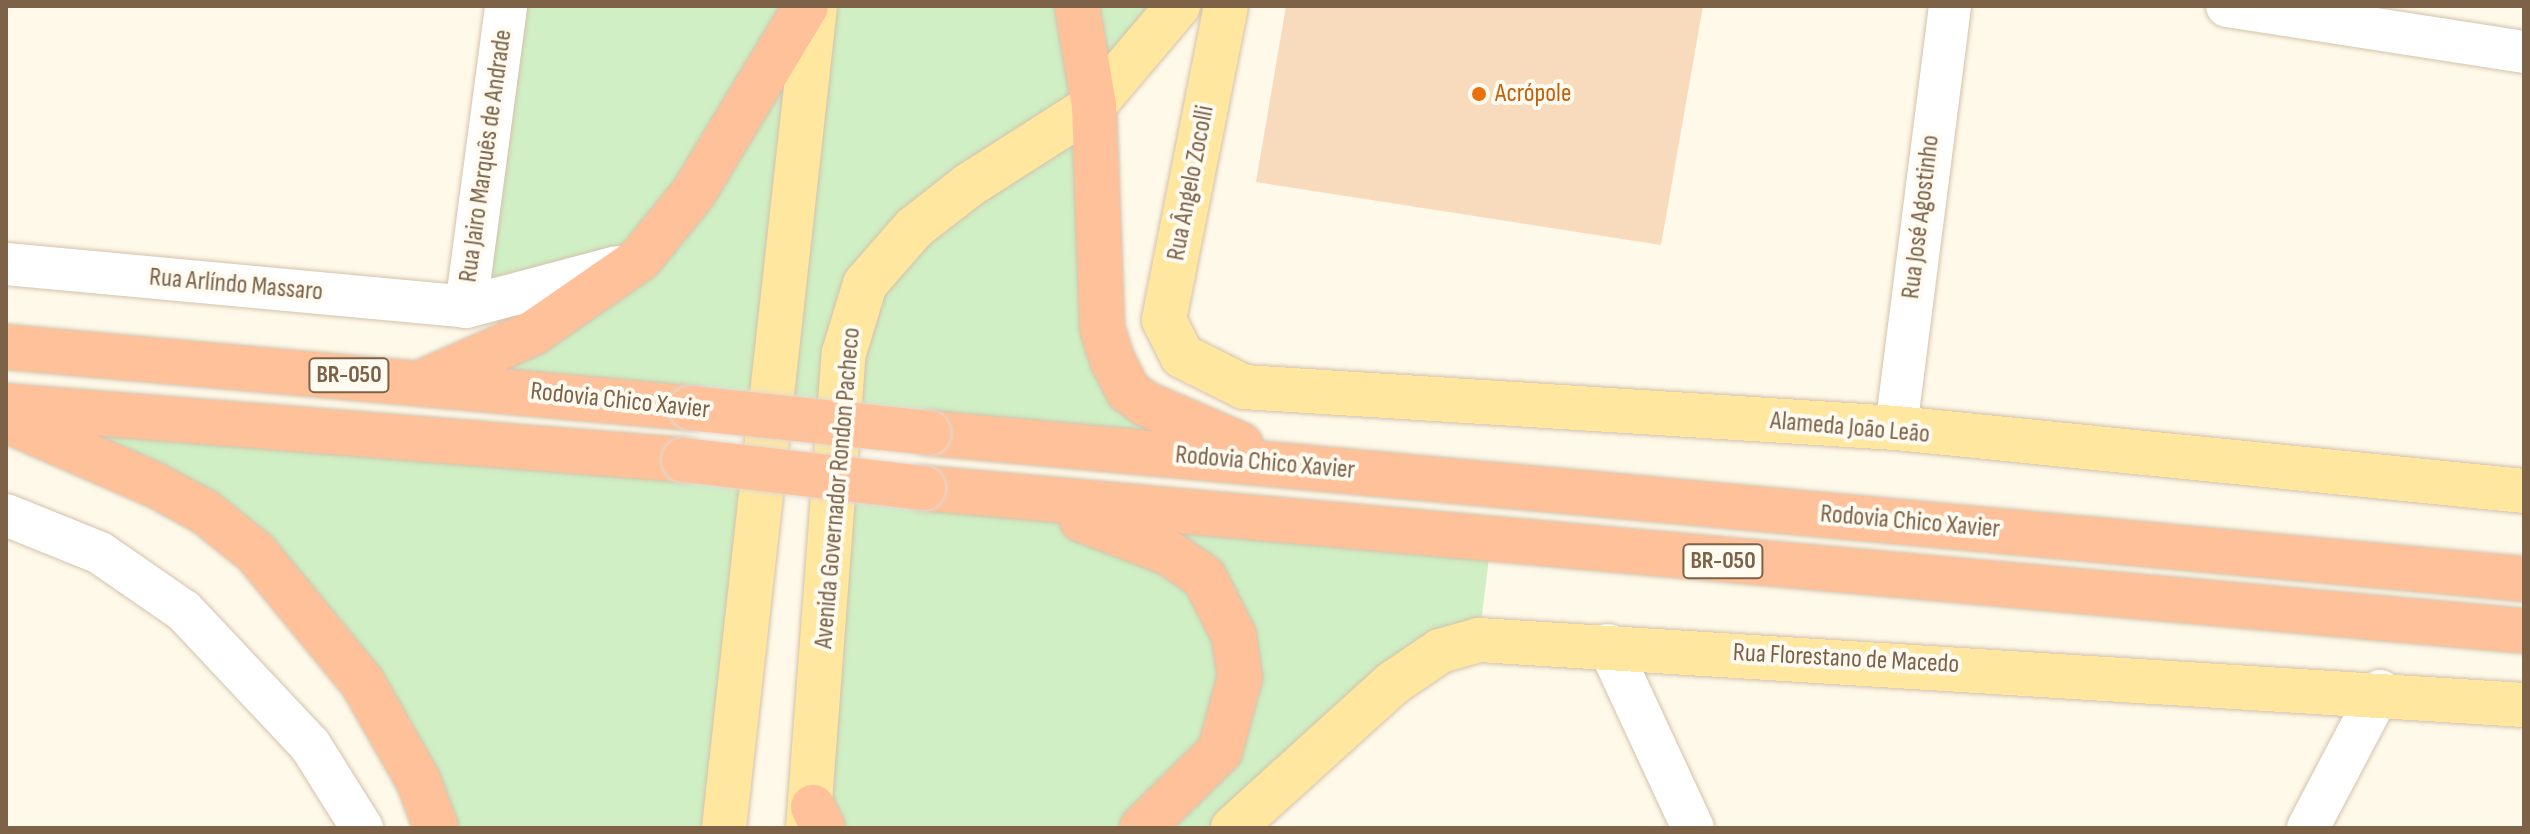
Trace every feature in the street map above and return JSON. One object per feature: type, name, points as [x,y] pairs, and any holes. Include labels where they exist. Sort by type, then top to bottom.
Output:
[{"type":"highway","points":[[423,382],[533,333],[640,259],[694,192],[806,6]]},
{"type":"highway","points":[[1077,6],[1094,105],[1102,328],[1128,391],[1199,432],[1308,466]]},
{"type":"highway","name":"Rodovia Chico Xavier","points":[[6,347],[423,382],[929,433],[2524,579]]},
{"type":"highway","name":"Rodovia Chico Xavier","points":[[6,406],[684,460],[1031,501],[2524,631]]},
{"type":"highway","points":[[6,420],[155,485],[205,512],[256,553],[362,682],[418,780],[436,828]]},
{"type":"highway","points":[[1031,501],[1169,553],[1204,577],[1234,636],[1240,677],[1220,751],[1142,828]]},
{"type":"main road","points":[[724,828],[815,6]]},
{"type":"main road","name":"Avenida Governador Rondon Pacheco","points":[[815,821],[850,320],[865,284],[914,228],[1094,105],[1178,6]]},
{"type":"main road","name":"Rua Ângelo Zocolli","points":[[1182,356],[1164,320],[1226,6]]},
{"type":"main road","name":"Alameda João Leão","points":[[1182,356],[1244,387],[1896,428],[2524,491]]},
{"type":"main road","name":"Rua Florestano de Macedo","points":[[1233,828],[1393,683],[1440,651],[1479,640],[2380,691],[2524,705]]},
{"type":"street","name":"Rua Jairo Marquês de Andrade","points":[[466,307],[506,6]]},
{"type":"street","name":"Rua José Agostinho","points":[[1896,428],[1950,6]]},
{"type":"street","points":[[2227,6],[2524,52]]},
{"type":"street","points":[[466,307],[640,259]]},
{"type":"street","name":"Rua Arlíndo Massaro","points":[[6,264],[466,307]]},
{"type":"street","points":[[6,515],[100,553],[184,611],[310,745],[362,828]]},
{"type":"street","points":[[1608,645],[1693,828]]},
{"type":"street","points":[[2308,828],[2380,691]]},
{"type":"green space","points":[[506,6],[1178,6],[1094,105],[1128,391],[1308,466],[423,382],[596,295],[466,307]]},
{"type":"green space","points":[[6,420],[768,469],[725,828],[436,828],[256,553]]},
{"type":"green space","points":[[836,477],[1491,541],[1479,640],[1233,828],[808,828]]},
{"type":"building","name":"Acrópole","points":[[1286,6],[1703,6],[1661,245],[1256,182]]},
{"type":"place","name":"Acrópole","points":[[1479,94]]}]
